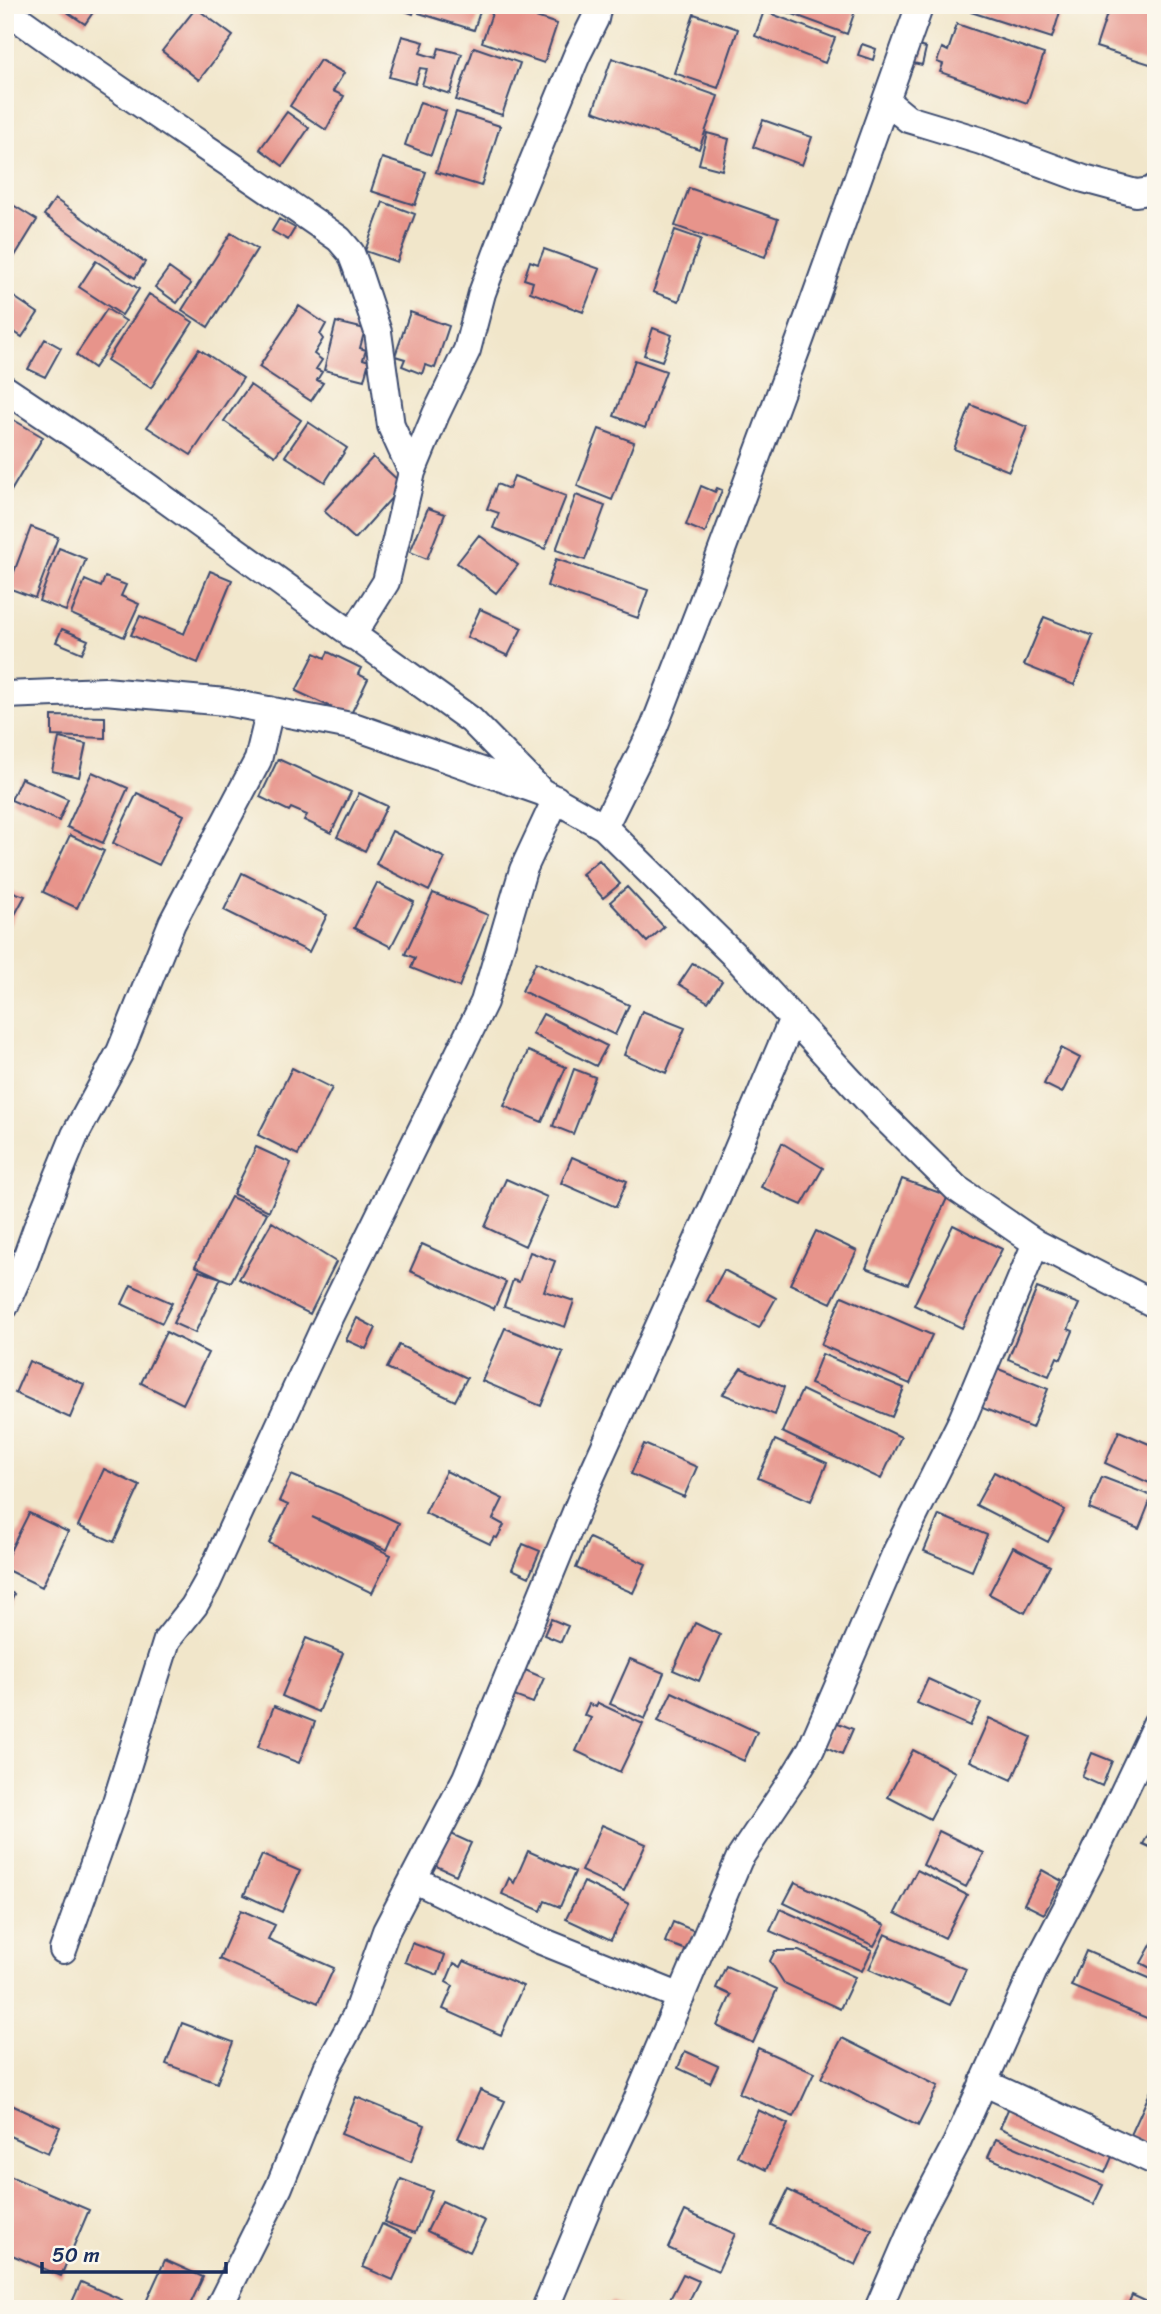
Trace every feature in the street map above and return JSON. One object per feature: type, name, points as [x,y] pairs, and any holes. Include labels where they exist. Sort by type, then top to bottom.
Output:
[{"type":"street","points":[[352,636],[386,582],[412,472],[467,350],[482,293],[514,207],[577,55],[595,19],[598,5]]},
{"type":"street","points":[[604,827],[654,727],[703,601],[920,5]]},
{"type":"street","points":[[5,9],[126,96],[220,156],[331,233],[345,246],[356,266],[378,332],[391,426],[412,472]]},
{"type":"street","points":[[886,101],[908,119],[981,141],[1084,179],[1136,193],[1150,191],[1156,187]]},
{"type":"street","points":[[5,389],[108,458],[471,720],[549,795]]},
{"type":"street","points":[[5,695],[105,691],[226,702],[270,710],[356,727],[443,755],[549,795],[604,827],[736,957],[902,1135],[956,1188],[1036,1243],[1156,1305]]},
{"type":"street","points":[[5,1306],[26,1261],[75,1135],[120,1052],[172,923],[258,760],[270,710]]},
{"type":"street","points":[[443,755],[471,720]]},
{"type":"street","points":[[63,1950],[117,1802],[167,1640],[194,1606],[207,1583],[323,1330],[484,1002],[523,870],[549,795]]},
{"type":"street","points":[[218,2309],[279,2187],[327,2068],[355,2017],[386,1931],[466,1777],[585,1490],[719,1193],[793,1018]]},
{"type":"street","points":[[545,2309],[739,1858],[811,1749],[897,1550],[962,1420],[1036,1243]]},
{"type":"street","points":[[878,2309],[919,2214],[956,2144],[1035,1968],[1091,1861],[1156,1724]]},
{"type":"street","points":[[413,1879],[539,1940],[681,1997]]},
{"type":"street","points":[[983,2082],[1156,2162]]},
{"type":"building","points":[[57,5],[98,5],[85,24]]},
{"type":"building","points":[[389,5],[416,5],[413,14]]},
{"type":"building","points":[[421,5],[472,5],[481,8],[474,30],[419,13]]},
{"type":"building","points":[[495,5],[557,24],[544,63],[482,42]]},
{"type":"building","points":[[768,5],[857,5],[847,34]]},
{"type":"building","points":[[973,5],[1062,5],[1052,38],[971,12]]},
{"type":"building","points":[[1110,5],[1153,5],[1152,9],[1156,10],[1156,66],[1096,47]]},
{"type":"building","points":[[196,8],[233,36],[199,80],[162,51]]},
{"type":"building","points":[[764,11],[835,38],[825,63],[755,36]]},
{"type":"building","points":[[694,14],[738,29],[718,88],[674,73]]},
{"type":"building","points":[[957,24],[1044,54],[1027,103],[940,72],[943,64],[937,62],[942,48],[948,51]]},
{"type":"building","points":[[402,36],[424,42],[420,53],[436,58],[439,48],[462,54],[450,94],[422,85],[427,69],[420,68],[415,84],[389,77]]},
{"type":"building","points":[[862,44],[876,49],[873,60],[858,55]]},
{"type":"building","points":[[913,45],[926,48],[922,65],[909,62]]},
{"type":"building","points":[[474,47],[520,63],[502,115],[456,100]]},
{"type":"building","points":[[612,58],[718,96],[699,149],[593,111]]},
{"type":"building","points":[[320,60],[344,73],[333,91],[344,96],[326,130],[290,106]]},
{"type":"building","points":[[420,102],[446,111],[431,155],[405,145]]},
{"type":"building","points":[[287,112],[309,128],[283,166],[260,149]]},
{"type":"building","points":[[456,112],[500,126],[481,186],[436,172]]},
{"type":"building","points":[[763,120],[812,137],[802,165],[753,147]]},
{"type":"building","points":[[707,133],[729,139],[722,170],[699,164]]},
{"type":"building","points":[[382,158],[426,172],[415,205],[371,191]]},
{"type":"building","points":[[689,188],[778,219],[765,257],[675,226]]},
{"type":"building","points":[[55,199],[145,262],[135,278],[44,215]]},
{"type":"building","points":[[5,200],[37,220],[5,272]]},
{"type":"building","points":[[383,202],[415,214],[397,262],[365,251]]},
{"type":"building","points":[[279,219],[295,228],[288,240],[272,231]]},
{"type":"building","points":[[675,230],[701,239],[679,301],[653,292]]},
{"type":"building","points":[[231,233],[257,249],[208,327],[182,310]]},
{"type":"building","points":[[544,249],[600,269],[583,312],[530,292],[533,282],[524,279],[530,261],[538,264]]},
{"type":"building","points":[[96,261],[139,289],[122,315],[79,287]]},
{"type":"building","points":[[169,268],[191,284],[177,303],[155,287]]},
{"type":"building","points":[[5,291],[38,313],[22,337],[5,326]]},
{"type":"building","points":[[149,294],[193,322],[151,388],[107,360]]},
{"type":"building","points":[[299,306],[326,324],[320,335],[323,339],[314,354],[322,360],[316,369],[322,372],[317,380],[323,383],[311,401],[259,367]]},
{"type":"building","points":[[107,309],[126,321],[94,368],[76,355]]},
{"type":"building","points":[[410,312],[449,326],[435,368],[425,365],[422,374],[402,366],[405,359],[395,356]]},
{"type":"building","points":[[336,322],[365,329],[360,348],[366,350],[363,359],[369,361],[364,380],[324,370]]},
{"type":"building","points":[[653,328],[672,335],[662,361],[644,355]]},
{"type":"building","points":[[45,339],[61,348],[45,377],[28,369]]},
{"type":"building","points":[[199,349],[243,378],[191,455],[147,427]]},
{"type":"building","points":[[635,360],[666,371],[645,428],[614,416]]},
{"type":"building","points":[[250,385],[301,420],[275,456],[224,421]]},
{"type":"building","points":[[971,405],[1027,427],[1009,471],[954,449]]},
{"type":"building","points":[[5,415],[43,437],[5,501]]},
{"type":"building","points":[[308,422],[347,448],[325,482],[285,456]]},
{"type":"building","points":[[599,429],[634,442],[612,500],[577,486]]},
{"type":"building","points":[[373,457],[403,485],[355,539],[324,511]]},
{"type":"building","points":[[514,476],[566,496],[545,549],[493,528],[499,513],[487,509],[497,484],[509,489]]},
{"type":"building","points":[[701,486],[715,492],[717,488],[722,490],[705,533],[686,525]]},
{"type":"building","points":[[576,495],[605,506],[585,560],[556,550]]},
{"type":"building","points":[[428,508],[445,514],[427,559],[410,552]]},
{"type":"building","points":[[31,527],[58,537],[35,598],[8,588]]},
{"type":"building","points":[[479,535],[518,565],[496,593],[457,563]]},
{"type":"building","points":[[59,548],[86,559],[66,611],[39,601]]},
{"type":"building","points":[[556,559],[648,590],[638,618],[547,586]]},
{"type":"building","points":[[210,571],[232,580],[198,663],[131,635],[140,616],[184,634]]},
{"type":"building","points":[[105,577],[126,585],[121,596],[139,604],[124,637],[71,614],[85,580],[101,587]]},
{"type":"building","points":[[480,609],[522,628],[508,656],[467,637]]},
{"type":"building","points":[[1044,617],[1093,636],[1074,685],[1024,665]]},
{"type":"building","points":[[62,629],[88,640],[82,653],[56,642]]},
{"type":"building","points":[[328,652],[361,668],[358,674],[368,679],[350,716],[296,691],[315,653],[325,658]]},
{"type":"building","points":[[52,716],[105,717],[105,738],[52,736]]},
{"type":"building","points":[[59,738],[86,744],[79,777],[52,771]]},
{"type":"building","points":[[278,759],[351,792],[331,833],[304,820],[307,815],[291,808],[289,811],[260,797]]},
{"type":"building","points":[[92,772],[128,788],[103,843],[67,827]]},
{"type":"building","points":[[21,778],[68,799],[59,821],[11,800]]},
{"type":"building","points":[[137,793],[184,815],[159,865],[113,843]]},
{"type":"building","points":[[359,793],[387,806],[365,851],[337,837]]},
{"type":"building","points":[[392,831],[445,858],[429,891],[376,864]]},
{"type":"building","points":[[70,835],[104,851],[77,908],[43,892]]},
{"type":"building","points":[[599,860],[620,884],[603,898],[582,874]]},
{"type":"building","points":[[242,873],[327,915],[309,952],[224,910]]},
{"type":"building","points":[[377,883],[414,902],[391,947],[354,928]]},
{"type":"building","points":[[627,887],[664,927],[647,942],[610,902]]},
{"type":"building","points":[[5,889],[25,896],[5,933]]},
{"type":"building","points":[[433,893],[488,915],[459,987],[411,968],[415,958],[405,954]]},
{"type":"building","points":[[536,962],[629,1005],[615,1035],[522,991]]},
{"type":"building","points":[[693,963],[722,981],[708,1002],[679,984]]},
{"type":"building","points":[[642,1011],[685,1028],[666,1073],[624,1055]]},
{"type":"building","points":[[543,1014],[607,1046],[596,1066],[532,1034]]},
{"type":"building","points":[[1061,1048],[1080,1058],[1062,1093],[1044,1084]]},
{"type":"building","points":[[528,1051],[566,1067],[542,1122],[504,1106]]},
{"type":"building","points":[[292,1068],[332,1088],[298,1155],[258,1135]]},
{"type":"building","points":[[574,1069],[595,1077],[573,1134],[553,1126]]},
{"type":"building","points":[[782,1143],[823,1168],[802,1205],[761,1187]]},
{"type":"building","points":[[256,1147],[291,1163],[269,1211],[233,1194]]},
{"type":"building","points":[[572,1157],[627,1181],[616,1207],[561,1183]]},
{"type":"building","points":[[506,1179],[547,1197],[525,1246],[485,1227]]},
{"type":"building","points":[[902,1179],[948,1196],[908,1284],[866,1268]]},
{"type":"building","points":[[231,1197],[267,1213],[231,1282],[195,1266]]},
{"type":"building","points":[[272,1222],[336,1262],[310,1314],[239,1279]]},
{"type":"building","points":[[953,1225],[1002,1249],[962,1328],[914,1305]]},
{"type":"building","points":[[816,1231],[857,1251],[831,1303],[790,1284]]},
{"type":"building","points":[[422,1244],[506,1282],[494,1309],[410,1271]]},
{"type":"building","points":[[530,1252],[555,1261],[544,1291],[574,1301],[565,1327],[504,1306],[513,1280],[519,1282]]},
{"type":"building","points":[[724,1270],[776,1298],[759,1328],[707,1301]]},
{"type":"building","points":[[199,1271],[221,1278],[195,1333],[173,1323]]},
{"type":"building","points":[[131,1285],[172,1303],[162,1323],[122,1304]]},
{"type":"building","points":[[1037,1288],[1079,1304],[1068,1329],[1073,1331],[1061,1359],[1057,1357],[1049,1376],[1008,1359]]},
{"type":"building","points":[[842,1296],[932,1335],[910,1384],[821,1345]]},
{"type":"building","points":[[357,1318],[376,1328],[366,1349],[346,1340]]},
{"type":"building","points":[[505,1328],[563,1352],[541,1406],[482,1381]]},
{"type":"building","points":[[166,1332],[208,1353],[183,1404],[141,1383]]},
{"type":"building","points":[[399,1345],[467,1378],[455,1401],[387,1368]]},
{"type":"building","points":[[822,1354],[904,1388],[892,1417],[810,1384]]},
{"type":"building","points":[[29,1361],[84,1384],[70,1418],[15,1393]]},
{"type":"building","points":[[741,1368],[784,1387],[775,1415],[723,1394]]},
{"type":"building","points":[[996,1368],[1048,1389],[1032,1428],[980,1407]]},
{"type":"building","points":[[802,1390],[901,1437],[881,1479],[782,1432]]},
{"type":"building","points":[[1119,1431],[1156,1447],[1156,1486],[1105,1463]]},
{"type":"building","points":[[775,1440],[827,1463],[811,1501],[758,1478]]},
{"type":"building","points":[[644,1444],[697,1467],[684,1497],[631,1474]]},
{"type":"building","points":[[104,1469],[140,1486],[114,1542],[78,1526]]},
{"type":"building","points":[[446,1471],[503,1499],[493,1519],[504,1525],[490,1544],[425,1513]]},
{"type":"building","points":[[994,1472],[1065,1510],[1048,1542],[976,1505]]},
{"type":"building","points":[[291,1475],[399,1523],[387,1550],[312,1517],[391,1555],[372,1593],[269,1543],[288,1505],[279,1501]]},
{"type":"building","points":[[1102,1477],[1152,1496],[1139,1529],[1089,1509]]},
{"type":"building","points":[[29,1513],[68,1532],[42,1587],[5,1569],[5,1561]]},
{"type":"building","points":[[939,1515],[987,1535],[972,1571],[924,1551]]},
{"type":"building","points":[[589,1538],[646,1564],[633,1593],[576,1568]]},
{"type":"building","points":[[523,1544],[540,1551],[529,1577],[512,1569]]},
{"type":"building","points":[[1013,1547],[1050,1566],[1025,1613],[989,1594]]},
{"type":"building","points":[[5,1590],[14,1594],[5,1615]]},
{"type":"building","points":[[551,1619],[568,1626],[561,1642],[544,1635]]},
{"type":"building","points":[[695,1623],[720,1635],[699,1681],[673,1670]]},
{"type":"building","points":[[306,1638],[343,1653],[319,1712],[282,1696]]},
{"type":"building","points":[[630,1659],[664,1673],[645,1719],[610,1704]]},
{"type":"building","points":[[525,1670],[544,1678],[533,1703],[514,1696]]},
{"type":"building","points":[[928,1679],[981,1703],[970,1726],[917,1703]]},
{"type":"building","points":[[672,1692],[757,1732],[744,1761],[658,1721]]},
{"type":"building","points":[[598,1703],[643,1724],[620,1772],[576,1751],[591,1718],[584,1715],[589,1704],[596,1707]]},
{"type":"building","points":[[274,1706],[315,1722],[299,1763],[258,1747]]},
{"type":"building","points":[[989,1718],[1031,1737],[1012,1780],[970,1761]]},
{"type":"building","points":[[833,1721],[853,1729],[842,1754],[823,1746]]},
{"type":"building","points":[[913,1750],[955,1772],[930,1819],[888,1797]]},
{"type":"building","points":[[1092,1753],[1112,1761],[1102,1786],[1082,1777]]},
{"type":"building","points":[[1156,1821],[1156,1850],[1143,1844]]},
{"type":"building","points":[[602,1825],[646,1844],[624,1891],[581,1871]]},
{"type":"building","points":[[939,1831],[984,1853],[966,1887],[923,1865]]},
{"type":"building","points":[[449,1833],[471,1843],[456,1875],[434,1865]]},
{"type":"building","points":[[528,1851],[575,1872],[560,1907],[545,1901],[541,1911],[502,1894],[509,1878],[514,1883]]},
{"type":"building","points":[[262,1855],[300,1871],[282,1912],[244,1895]]},
{"type":"building","points":[[917,1870],[967,1895],[945,1938],[895,1913]]},
{"type":"building","points":[[1042,1870],[1062,1881],[1044,1914],[1024,1904]]},
{"type":"building","points":[[584,1882],[629,1904],[611,1940],[566,1919]]},
{"type":"building","points":[[795,1882],[885,1925],[874,1946],[784,1903]]},
{"type":"building","points":[[780,1909],[872,1950],[862,1971],[770,1931]]},
{"type":"building","points":[[241,1910],[275,1925],[268,1939],[334,1968],[318,2003],[219,1959]]},
{"type":"building","points":[[673,1922],[695,1931],[686,1950],[665,1942]]},
{"type":"building","points":[[885,1934],[966,1969],[950,2005],[869,1969]]},
{"type":"building","points":[[1156,1936],[1156,1971],[1141,1963]]},
{"type":"building","points":[[412,1943],[445,1955],[438,1975],[405,1962]]},
{"type":"building","points":[[775,1951],[799,1951],[855,1977],[840,2009],[784,1983],[770,1961]]},
{"type":"building","points":[[1086,1951],[1156,1981],[1156,2022],[1071,1986]]},
{"type":"building","points":[[464,1961],[523,1986],[501,2035],[443,2009],[453,1986],[446,1982],[454,1963],[461,1967]]},
{"type":"building","points":[[726,1966],[777,1989],[753,2043],[717,2026],[731,1995],[716,1988]]},
{"type":"building","points":[[182,2023],[233,2042],[217,2083],[166,2064]]},
{"type":"building","points":[[842,2038],[938,2086],[918,2126],[821,2078]]},
{"type":"building","points":[[758,2048],[814,2073],[794,2117],[739,2093]]},
{"type":"building","points":[[685,2051],[718,2066],[710,2083],[678,2068]]},
{"type":"building","points":[[1153,2086],[1156,2087],[1156,2149],[1130,2137]]},
{"type":"building","points":[[480,2090],[505,2101],[483,2149],[458,2138]]},
{"type":"building","points":[[356,2097],[425,2125],[411,2162],[341,2134]]},
{"type":"building","points":[[5,2102],[60,2127],[48,2153],[5,2134]]},
{"type":"building","points":[[1009,2107],[1114,2152],[1105,2173],[1000,2128]]},
{"type":"building","points":[[758,2110],[788,2124],[766,2170],[737,2156]]},
{"type":"building","points":[[996,2139],[1103,2185],[1094,2204],[988,2157]]},
{"type":"building","points":[[5,2174],[89,2210],[61,2276],[5,2252]]},
{"type":"building","points":[[401,2179],[432,2191],[415,2233],[384,2222]]},
{"type":"building","points":[[788,2190],[872,2230],[856,2265],[771,2225]]},
{"type":"building","points":[[442,2201],[485,2221],[470,2252],[427,2231]]},
{"type":"building","points":[[685,2211],[735,2234],[718,2271],[668,2248]]},
{"type":"building","points":[[382,2224],[412,2238],[393,2280],[363,2267]]},
{"type":"building","points":[[165,2260],[203,2277],[188,2309],[154,2309],[145,2304]]},
{"type":"building","points":[[683,2274],[699,2281],[685,2309],[675,2309],[667,2305]]},
{"type":"building","points":[[81,2282],[122,2300],[118,2309],[69,2309]]},
{"type":"building","points":[[1132,2295],[1156,2306],[1156,2309],[1126,2309]]},
{"type":"building","points":[[611,2301],[629,2309],[608,2309]]}]
